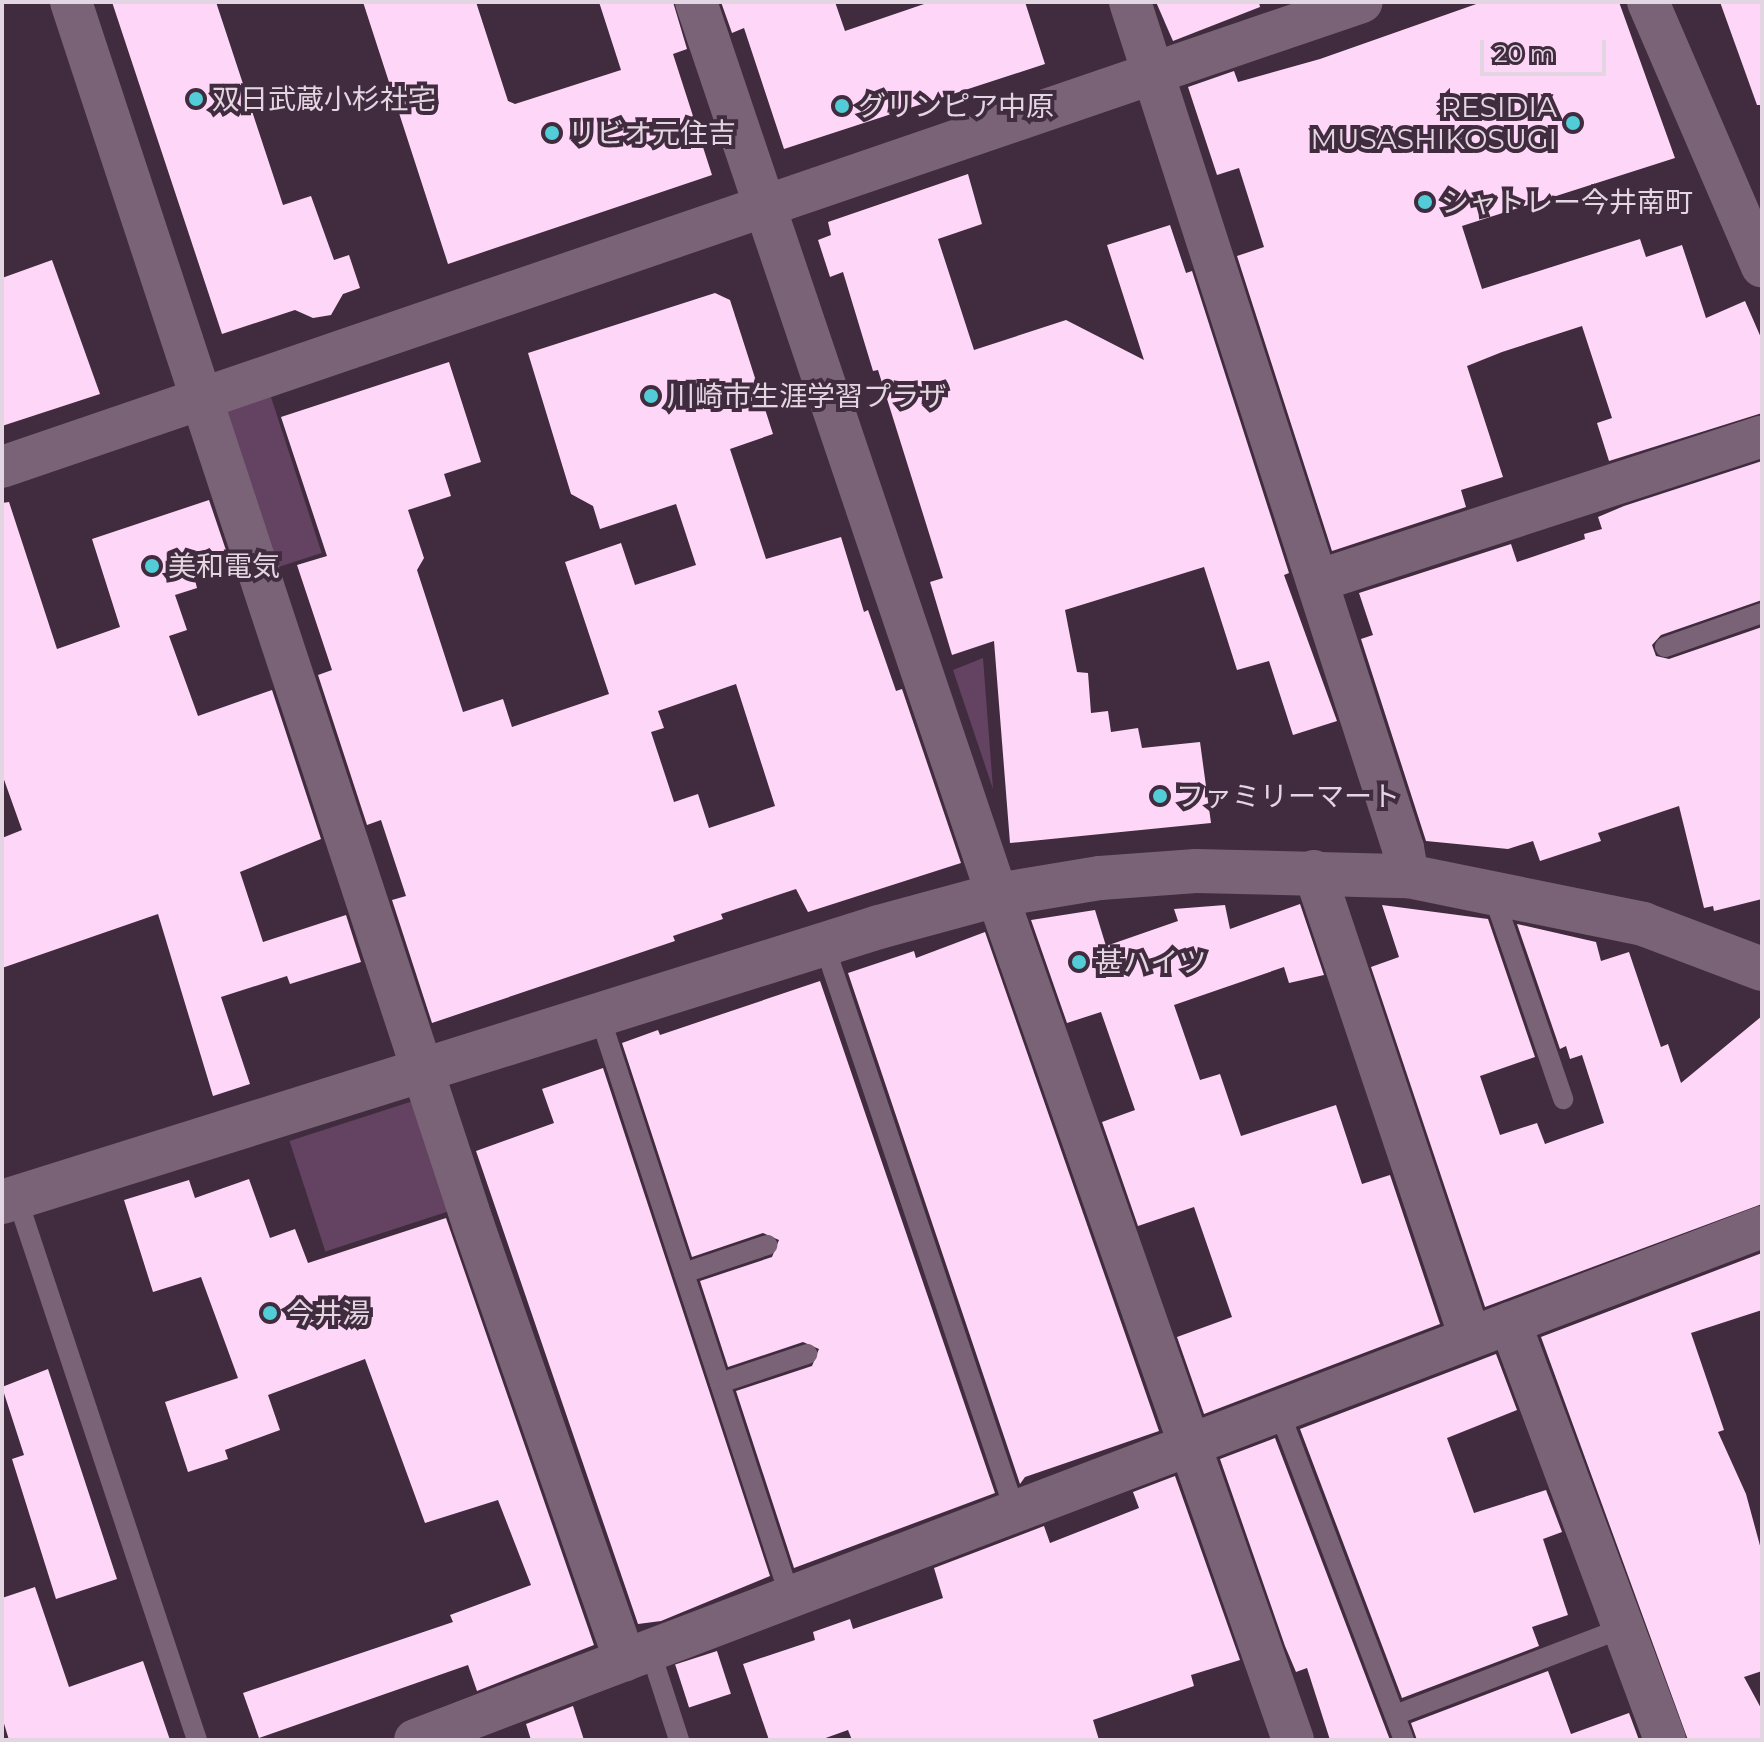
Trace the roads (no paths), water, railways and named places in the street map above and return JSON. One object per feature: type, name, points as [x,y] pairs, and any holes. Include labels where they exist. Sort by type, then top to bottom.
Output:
[{"type":"street","points":[[71,2],[204,397],[422,1067],[637,1655]]},
{"type":"street","points":[[696,2],[997,895],[1187,1446],[1293,1740]]},
{"type":"street","points":[[1130,2],[1155,70],[1408,876]]},
{"type":"street","points":[[2,467],[1155,70],[1362,2]]},
{"type":"street","points":[[1648,2],[1762,267]]},
{"type":"street","points":[[1317,581],[1762,436]]},
{"type":"street","points":[[9,1200],[422,1067],[824,944],[997,895],[1100,878],[1196,871],[1314,871],[1408,876],[1643,924],[1762,969]]},
{"type":"street","points":[[1314,871],[1470,1338]]},
{"type":"street","points":[[415,1740],[480,1728],[637,1655],[1762,1227]]},
{"type":"street","points":[[1510,1323],[1626,1627],[1665,1740]]},
{"type":"lane","points":[[1665,647],[1762,613]]},
{"type":"lane","points":[[1493,892],[1563,1099]]},
{"type":"lane","points":[[824,944],[1015,1511]]},
{"type":"lane","points":[[599,1014],[790,1597]]},
{"type":"lane","points":[[9,1200],[197,1740]]},
{"type":"lane","points":[[684,1273],[767,1245]]},
{"type":"lane","points":[[720,1383],[807,1354]]},
{"type":"lane","points":[[1279,1411],[1404,1740]]},
{"type":"lane","points":[[1395,1715],[1626,1627]]},
{"type":"lane","points":[[637,1655],[679,1740]]},
{"type":"place","name":"双日武蔵小杉社宅","points":[[196,99]]},
{"type":"place","name":"グリンピア中原","points":[[842,106]]},
{"type":"place","name":"RESIDIA MUSASHIKOSUGI","points":[[1573,123]]},
{"type":"place","name":"リビオ元住吉","points":[[552,133]]},
{"type":"place","name":"シャトレー今井南町","points":[[1425,202]]},
{"type":"place","name":"川崎市生涯学習プラザ","points":[[651,396]]},
{"type":"place","name":"美和電気","points":[[152,566]]},
{"type":"place","name":"ファミリーマート","points":[[1160,796]]},
{"type":"place","name":"甚ハイツ","points":[[1079,962]]},
{"type":"place","name":"今井湯","points":[[270,1313]]}]
